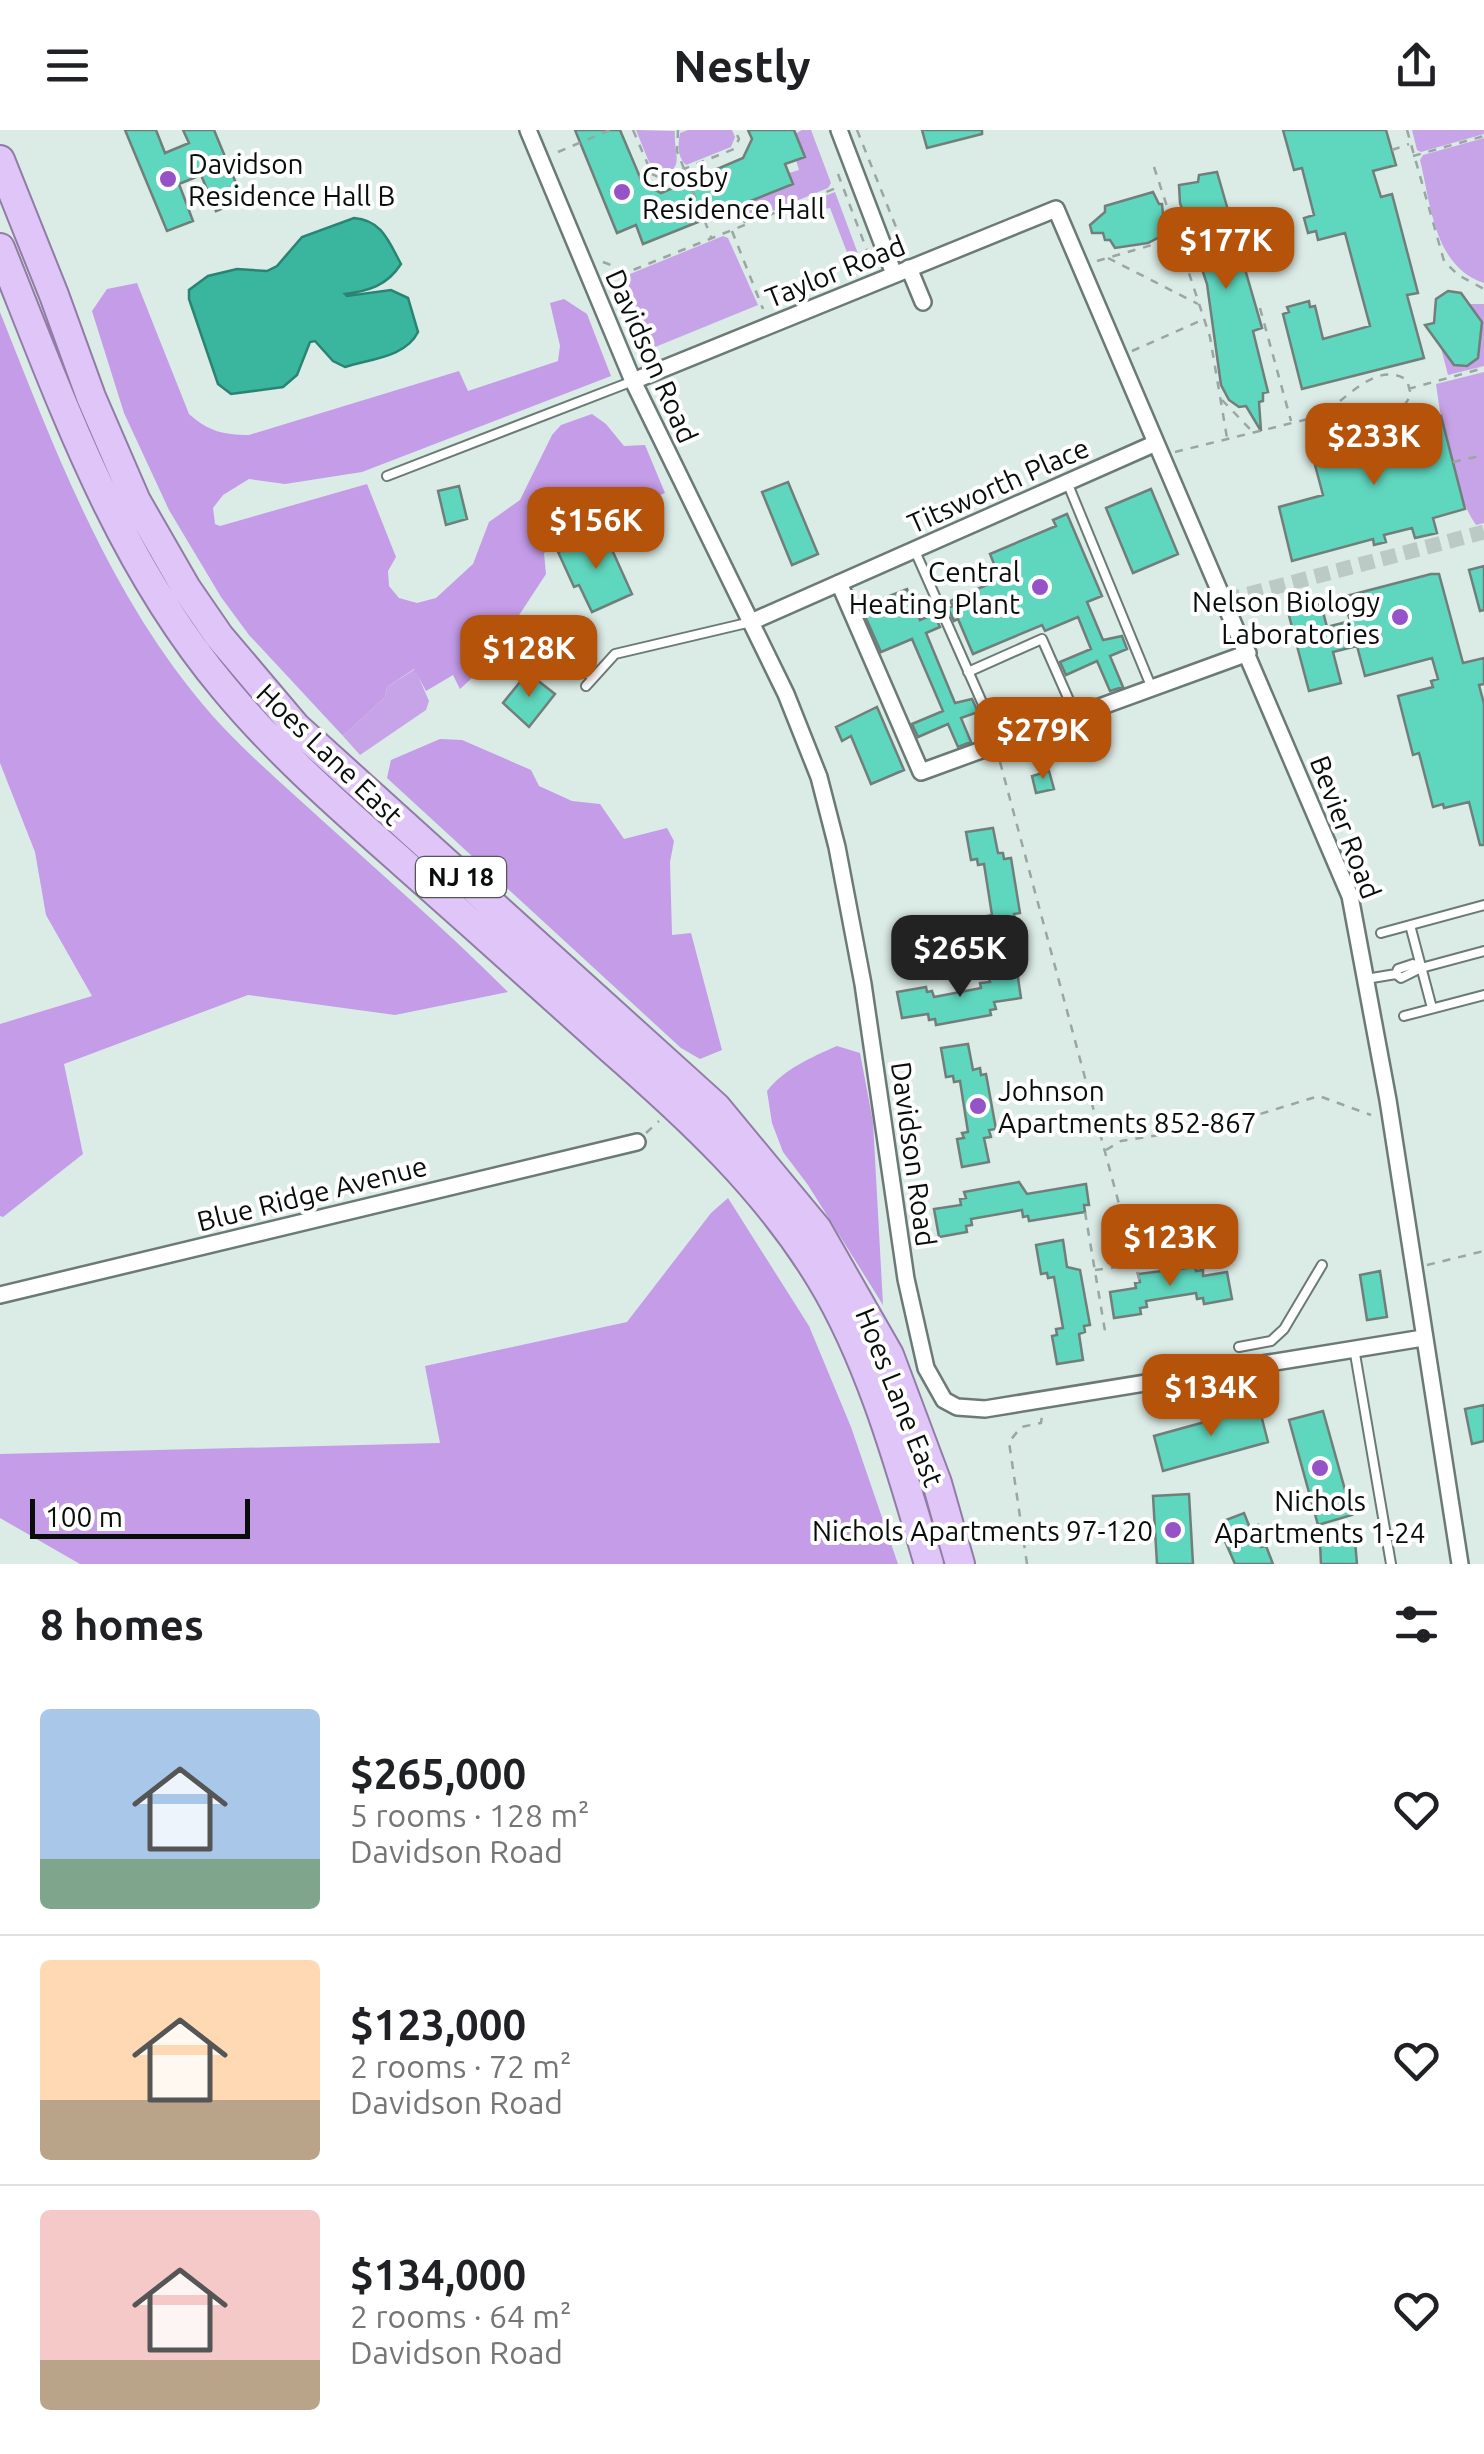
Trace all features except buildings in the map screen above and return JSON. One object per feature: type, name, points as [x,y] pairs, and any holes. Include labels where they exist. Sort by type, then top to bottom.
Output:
[{"type":"highway","name":"Hoes Lane East","points":[[0,160],[116,458],[158,543],[186,588],[219,636],[296,727],[716,1106],[807,1216],[859,1298],[888,1355],[937,1483],[960,1564]]},
{"type":"highway","name":"Hoes Lane East","points":[[0,248],[110,512],[161,604],[224,688],[308,778],[694,1122],[769,1204],[822,1280],[866,1374],[898,1461],[928,1564]]},
{"type":"street","name":"Davidson Road","points":[[528,130],[633,381],[786,694],[819,777],[837,847],[878,1070],[906,1278],[926,1368],[937,1392],[958,1407],[985,1409],[1423,1338]]},
{"type":"street","points":[[839,130],[899,272],[924,302]]},
{"type":"street","name":"Taylor Road","points":[[633,381],[1056,208]]},
{"type":"street","name":"Bevier Road","points":[[1056,208],[1350,896],[1388,1100],[1460,1564]]},
{"type":"street","name":"Titsworth Place","points":[[750,622],[1156,443]]},
{"type":"street","points":[[839,583],[921,772],[1248,653]]},
{"type":"street","name":"Blue Ridge Avenue","points":[[0,1295],[636,1142]]},
{"type":"lane","points":[[387,476],[633,381]]},
{"type":"lane","points":[[1067,482],[1152,688]]},
{"type":"lane","points":[[914,550],[998,744]]},
{"type":"lane","points":[[536,632],[590,682],[615,654],[750,622]]},
{"type":"lane","points":[[968,672],[1042,639],[1076,716]]},
{"type":"lane","points":[[1381,933],[1484,905]]},
{"type":"lane","points":[[1410,925],[1432,1008]]},
{"type":"lane","points":[[1366,979],[1396,974],[1398,969],[1413,964],[1421,968],[1484,951]]},
{"type":"lane","points":[[1404,1016],[1484,995]]},
{"type":"lane","points":[[1240,1347],[1271,1341],[1284,1330],[1322,1265]]},
{"type":"lane","points":[[1354,1348],[1391,1564]]},
{"type":"path","points":[[558,152],[610,130]]},
{"type":"path","points":[[633,130],[652,174],[661,178],[734,149],[739,139],[735,130]]},
{"type":"path","points":[[678,130],[677,150],[712,238]]},
{"type":"path","points":[[857,130],[894,228],[899,272]]},
{"type":"path","points":[[1406,130],[1444,261],[1448,268],[1484,291]]},
{"type":"path","points":[[1413,156],[1484,136]]},
{"type":"path","points":[[1392,150],[1410,144]]},
{"type":"path","points":[[834,163],[899,272]]},
{"type":"path","points":[[1154,168],[1204,320],[1227,438]]},
{"type":"path","points":[[616,295],[628,272],[836,188]]},
{"type":"path","points":[[738,206],[746,225]]},
{"type":"path","points":[[732,230],[763,309]]},
{"type":"path","points":[[1091,263],[1177,238]]},
{"type":"path","points":[[1108,258],[1199,305]]},
{"type":"path","points":[[603,262],[628,272]]},
{"type":"path","points":[[1260,308],[1291,421]]},
{"type":"path","points":[[1130,352],[1204,320]]},
{"type":"path","points":[[1407,389],[1484,368]]},
{"type":"path","points":[[1340,401],[1377,376],[1401,376],[1407,380],[1410,395],[1404,406],[1386,414]]},
{"type":"path","points":[[1220,398],[1252,432]]},
{"type":"path","points":[[1174,452],[1316,417],[1335,405]]},
{"type":"path","points":[[1453,462],[1484,455]]},
{"type":"path","points":[[998,744],[1140,1282]]},
{"type":"path","points":[[1104,1151],[1120,1141],[1224,1125],[1319,1096],[1371,1115]]},
{"type":"path","points":[[1084,1212],[1105,1332]]},
{"type":"path","points":[[1423,1266],[1484,1251]]},
{"type":"path","points":[[1095,1270],[1192,1256],[1193,1268]]},
{"type":"path","points":[[1027,1564],[1009,1442],[1021,1427],[1041,1423],[1044,1399]]},
{"type":"shaded area","points":[[636,130],[675,131],[674,168],[662,176],[653,172]]},
{"type":"shaded area","points":[[732,130],[735,137],[731,147],[686,165],[679,142],[680,133]]},
{"type":"shaded area","points":[[811,130],[831,183],[828,188],[747,221],[740,205],[793,184],[789,173],[799,170],[796,160],[804,157],[795,134]]},
{"type":"shaded area","points":[[1412,130],[1484,130],[1484,134],[1421,152]]},
{"type":"shaded area","points":[[1484,138],[1484,283],[1467,275],[1445,249],[1437,232],[1420,160],[1423,155]]},
{"type":"shaded area","points":[[835,192],[860,259],[853,268],[830,208],[824,209],[819,198]]},
{"type":"shaded area","points":[[354,218],[378,228],[401,264],[390,278],[376,286],[345,294],[391,290],[408,298],[418,332],[405,347],[345,367],[333,361],[315,341],[310,342],[297,375],[283,387],[231,394],[218,384],[189,290],[208,276],[237,269],[267,271],[277,266],[302,237]]},
{"type":"shaded area","points":[[723,236],[728,238],[758,305],[643,352],[619,295],[630,274]]},
{"type":"shaded area","points":[[137,283],[189,414],[209,428],[240,435],[459,371],[468,391],[558,361],[560,346],[550,303],[564,299],[587,314],[611,376],[362,472],[285,484],[249,479],[223,495],[213,508],[215,524],[220,526],[367,484],[396,557],[388,571],[389,586],[399,598],[417,603],[436,598],[473,564],[489,522],[520,500],[552,435],[561,425],[592,414],[624,446],[645,445],[665,493],[621,511],[544,553],[546,574],[487,664],[460,689],[453,675],[426,691],[414,669],[387,687],[385,697],[343,736],[249,635],[221,597],[169,510],[124,413],[92,311],[107,289]]},
{"type":"shaded area","points":[[1469,304],[1484,304],[1484,366],[1448,375],[1441,348],[1454,365],[1467,366],[1478,358],[1482,322]]},
{"type":"shaded area","points":[[0,312],[85,515],[167,657],[236,741],[508,992],[395,1015],[248,995],[64,1064],[83,1154],[3,1217],[0,1024],[92,996],[46,915],[35,852],[0,763]]},
{"type":"shaded area","points":[[1484,372],[1484,523],[1476,525],[1454,476],[1436,384]]},
{"type":"shaded area","points":[[415,669],[429,701],[426,710],[360,755],[343,736],[385,697],[387,687]]},
{"type":"shaded area","points":[[440,739],[462,740],[531,770],[539,786],[572,801],[600,804],[624,839],[667,828],[674,841],[670,862],[672,935],[691,933],[722,1050],[700,1059],[681,1048],[387,778],[391,760]]},
{"type":"shaded area","points":[[837,1046],[860,1053],[873,1122],[883,1305],[783,1152],[772,1123],[767,1091],[790,1070]]},
{"type":"shaded area","points":[[728,1198],[809,1326],[851,1427],[898,1564],[80,1564],[0,1518],[0,1454],[440,1443],[425,1366],[627,1322],[711,1213]]},
{"type":"tunnel","points":[[1226,600],[1484,532]]},
{"type":"place","name":"Davidson Residence Hall B","points":[[168,179]]},
{"type":"place","name":"Crosby Residence Hall","points":[[622,192]]},
{"type":"place","name":"Central Heating Plant","points":[[1040,587]]},
{"type":"place","name":"Nelson Biology Laboratories","points":[[1400,617]]},
{"type":"place","name":"Johnson Apartments 852-867","points":[[978,1106]]},
{"type":"place","name":"Nichols Apartments 1-24","points":[[1320,1468]]},
{"type":"place","name":"Nichols Apartments 97-120","points":[[1173,1530]]}]
